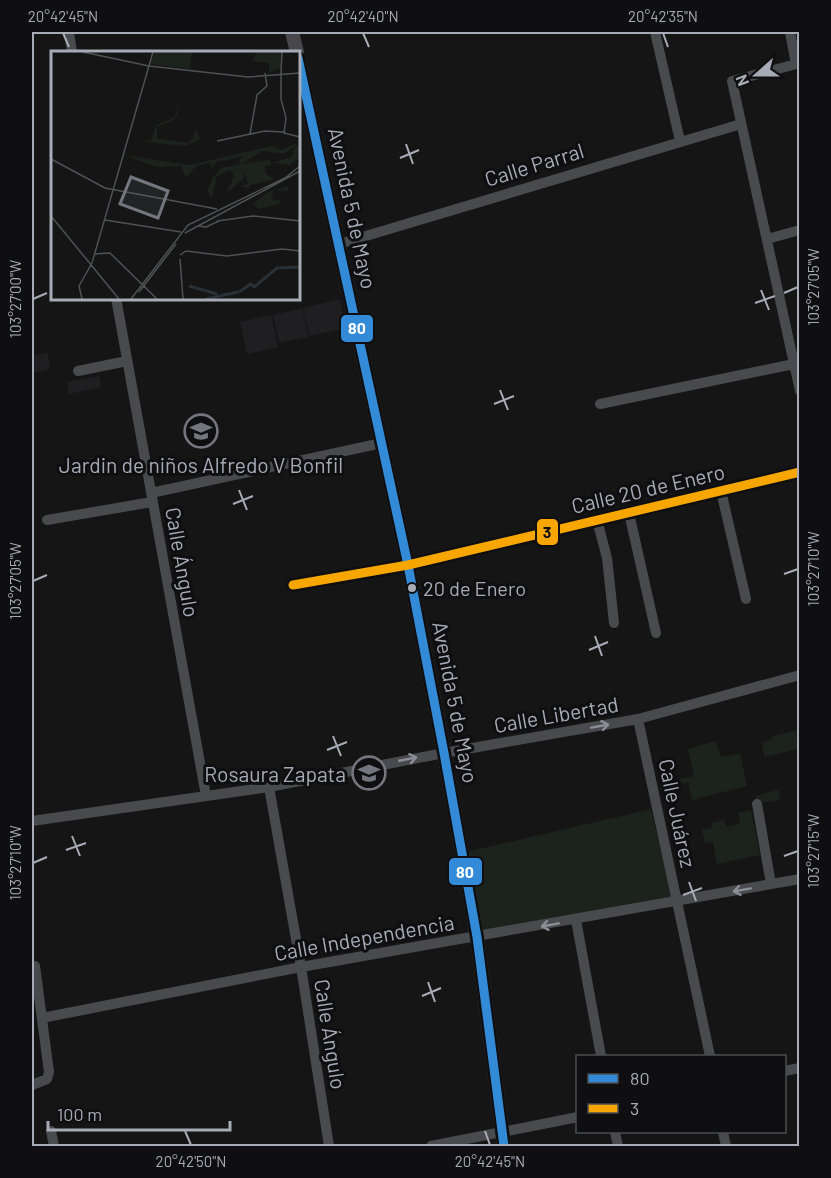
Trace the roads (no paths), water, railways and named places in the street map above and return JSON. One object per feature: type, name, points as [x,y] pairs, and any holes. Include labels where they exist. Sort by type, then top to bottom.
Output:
[{"type":"main road","points":[[292,32],[297,51]]},
{"type":"main road","name":"Avenida 5 de Mayo","points":[[300,67],[408,565],[444,753],[477,937],[504,1146]]},
{"type":"street","points":[[69,32],[72,51]]},
{"type":"street","points":[[655,32],[680,141]]},
{"type":"street","points":[[790,32],[798,64],[732,81],[800,391]]},
{"type":"street","name":"Calle Parral","points":[[339,244],[741,124]]},
{"type":"street","points":[[767,239],[800,230]]},
{"type":"street","name":"Calle Ángulo","points":[[116,300],[206,796]]},
{"type":"street","points":[[78,371],[128,361]]},
{"type":"street","points":[[600,404],[794,364]]},
{"type":"street","points":[[47,520],[382,443]]},
{"type":"street","name":"Calle 20 de Enero","points":[[293,585],[408,565],[800,472]]},
{"type":"street","points":[[721,491],[746,599]]},
{"type":"street","points":[[629,513],[656,633]]},
{"type":"street","points":[[597,520],[608,558],[614,623]]},
{"type":"street","name":"Calle Libertad","points":[[32,821],[269,787],[638,719],[800,675]]},
{"type":"street","name":"Calle Juárez","points":[[638,719],[710,1055]]},
{"type":"street","name":"Calle Ángulo","points":[[269,787],[302,967],[329,1146]]},
{"type":"street","points":[[758,804],[771,885]]},
{"type":"street","name":"Calle Independencia","points":[[42,1018],[302,967],[800,879]]},
{"type":"street","points":[[576,920],[601,1055]]},
{"type":"street","points":[[32,1085],[47,1079],[49,1072],[36,966]]},
{"type":"street","points":[[431,1146],[576,1117]]},
{"type":"street","points":[[51,1131],[54,1146]]},
{"type":"place","name":"Jardin de niños Alfredo V Bonfil","points":[[201,431]]},
{"type":"place","name":"20 de Enero","points":[[412,588]]},
{"type":"place","name":"Rosaura Zapata","points":[[369,773]]}]
